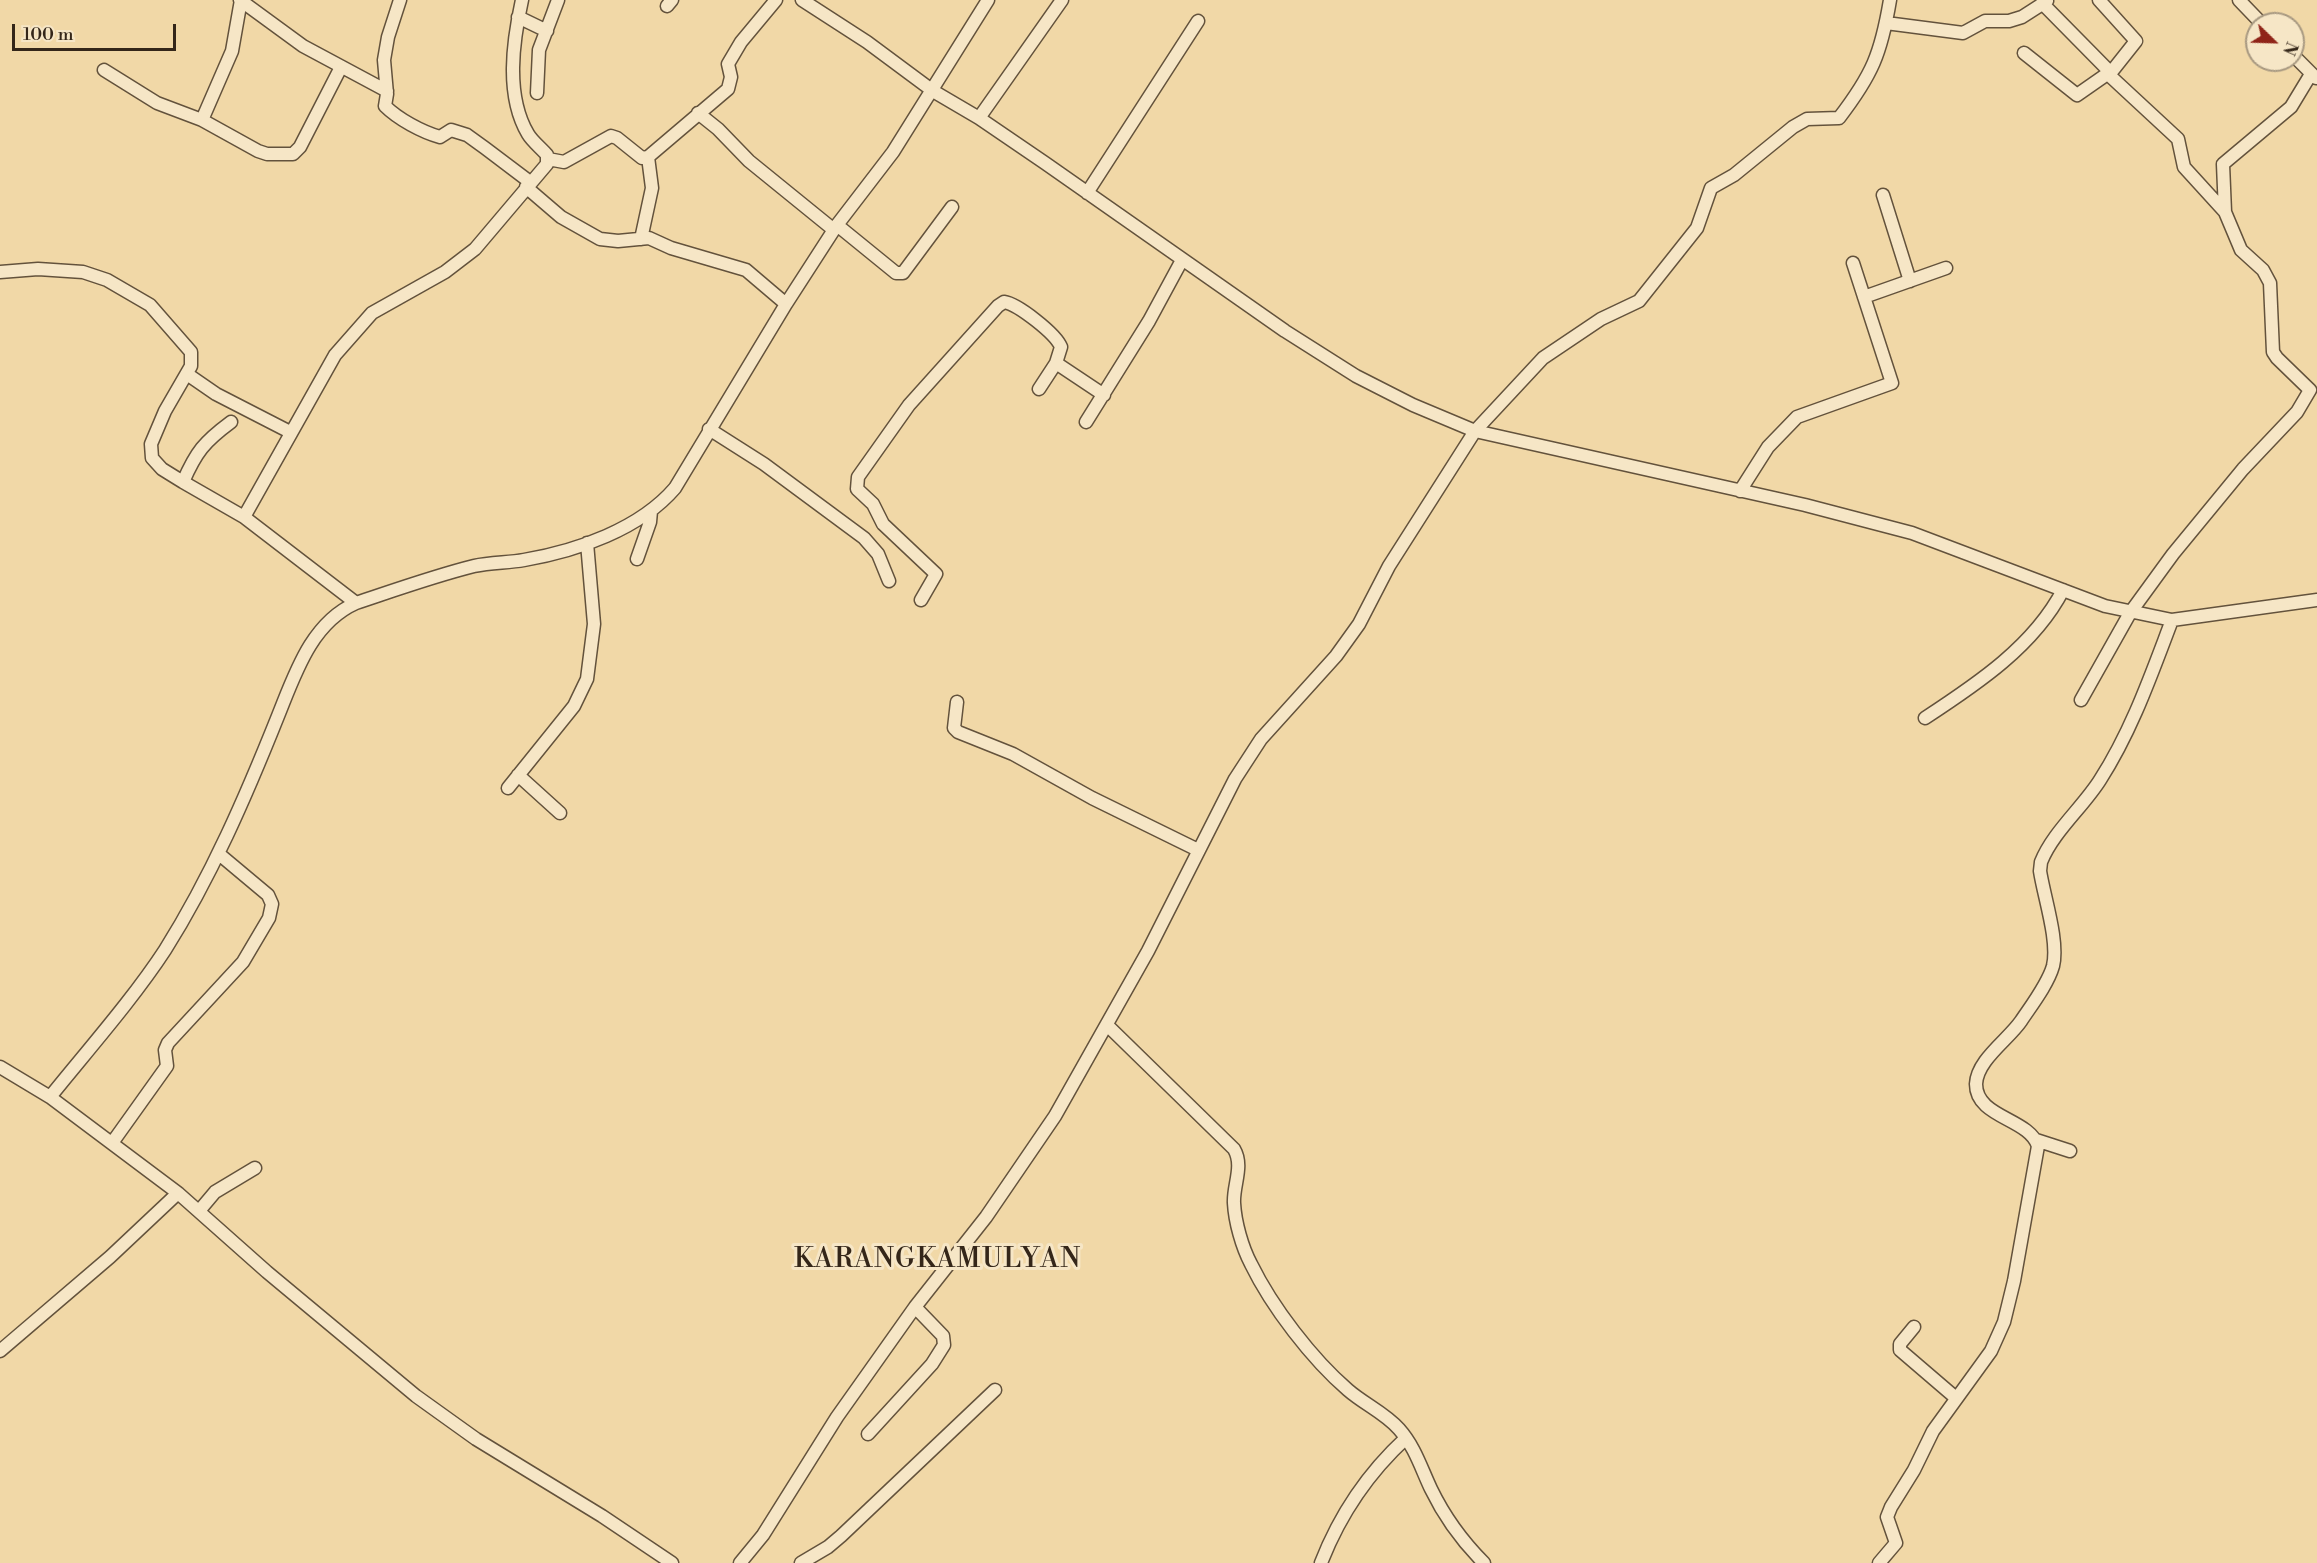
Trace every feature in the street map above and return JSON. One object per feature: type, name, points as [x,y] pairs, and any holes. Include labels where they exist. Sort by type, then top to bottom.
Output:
[{"type":"street","points":[[201,120],[235,41],[241,0],[303,46],[387,90]]},
{"type":"street","points":[[400,0],[386,48],[385,106],[392,113],[432,135],[440,137],[451,130],[467,135],[528,185],[561,217],[600,239],[618,241],[649,238],[746,270],[786,304]]},
{"type":"street","points":[[522,0],[513,46],[519,111],[528,135],[548,159],[564,162],[611,136],[617,138],[642,158],[648,157],[728,89],[731,77],[728,64],[741,42],[776,0]]},
{"type":"street","points":[[537,93],[537,64],[558,0]]},
{"type":"street","points":[[802,0],[867,42],[933,91],[979,118],[1285,331],[1356,376],[1413,405],[1475,431],[1740,491],[1912,533],[2105,606],[2130,613],[2172,620],[2317,600]]},
{"type":"street","points":[[50,1097],[164,951],[219,854],[292,679],[309,646],[332,617],[356,603],[436,576],[478,565],[525,560],[587,543],[651,511],[675,488],[786,304],[836,228],[893,152],[988,0]]},
{"type":"street","points":[[979,118],[1062,0]]},
{"type":"street","points":[[740,1563],[763,1535],[837,1417],[915,1307],[992,1208],[1054,1116],[1107,1025],[1236,779],[1261,739],[1329,664],[1359,624],[1389,566],[1475,431],[1543,358],[1602,319],[1640,301],[1697,228],[1711,188],[1734,176],[1767,147],[1807,119],[1839,118],[1862,88],[1876,63],[1890,0]]},
{"type":"street","points":[[2024,53],[2077,95],[2110,72],[2136,41],[2100,0]]},
{"type":"street","points":[[2239,0],[2250,12]]},
{"type":"street","points":[[1886,23],[1963,33],[1985,21],[2016,20],[2045,2],[2110,72],[2111,79],[2178,139],[2184,167],[2225,212],[2241,250],[2270,279],[2275,356],[2310,390],[2297,412],[2200,519],[2130,613],[2080,700]]},
{"type":"street","points":[[518,17],[547,31]]},
{"type":"street","points":[[1087,193],[1198,21]]},
{"type":"street","points":[[104,70],[157,103],[201,120],[267,154],[293,154],[300,147],[341,67]]},
{"type":"street","points":[[2225,212],[2223,164],[2285,113],[2314,76]]},
{"type":"street","points":[[698,113],[718,129],[749,161],[896,273],[903,273],[952,207]]},
{"type":"street","points":[[641,239],[652,188],[648,157]]},
{"type":"street","points":[[244,517],[335,355],[353,332],[381,307],[460,261],[475,249],[548,159]]},
{"type":"street","points":[[1882,195],[1910,281]]},
{"type":"street","points":[[1086,422],[1182,260]]},
{"type":"street","points":[[1740,491],[1768,447],[1797,417],[1892,383],[1853,263]]},
{"type":"street","points":[[1864,297],[1946,268]]},
{"type":"street","points":[[0,272],[38,269],[67,270],[99,277],[150,305],[191,352],[191,366],[165,411],[151,444],[152,458],[162,469],[183,483],[244,517],[356,603]]},
{"type":"street","points":[[921,600],[936,574],[878,518],[873,504],[856,489],[858,477],[909,405],[1004,302],[1017,306],[1056,339],[1061,347],[1056,363],[1039,389]]},
{"type":"street","points":[[1056,363],[1104,395]]},
{"type":"street","points":[[187,374],[216,394],[290,432]]},
{"type":"street","points":[[183,483],[200,448],[231,422]]},
{"type":"street","points":[[709,429],[764,464],[864,538],[878,554],[889,581]]},
{"type":"street","points":[[637,559],[646,538],[651,511]]},
{"type":"street","points":[[508,788],[574,706],[587,679],[594,624],[587,543]]},
{"type":"street","points":[[1925,718],[1977,685],[2013,653],[2055,606],[2063,590]]},
{"type":"street","points":[[2070,1151],[2036,1140],[2026,1130],[1989,1108],[1978,1095],[1976,1083],[1985,1063],[2020,1022],[2053,966],[2051,933],[2040,871],[2041,862],[2100,780],[2120,745],[2143,699],[2172,620]]},
{"type":"street","points":[[957,702],[954,728],[957,732],[1013,754],[1092,798],[1198,850]]},
{"type":"street","points":[[518,775],[560,813]]},
{"type":"street","points":[[112,1143],[167,1066],[165,1050],[168,1043],[243,962],[269,918],[272,904],[268,895],[219,854]]},
{"type":"street","points":[[1107,1025],[1238,1155],[1234,1204],[1249,1262],[1272,1301],[1315,1355],[1347,1389],[1387,1418],[1406,1438],[1458,1536],[1484,1563]]},
{"type":"street","points":[[0,1067],[50,1097],[178,1193],[416,1396],[476,1439],[670,1562]]},
{"type":"street","points":[[1879,1563],[1896,1542],[1887,1517],[1891,1507],[1914,1470],[1933,1431],[1991,1351],[2004,1322],[2014,1281],[2027,1198],[2038,1153],[2036,1140]]},
{"type":"street","points":[[199,1211],[215,1192],[255,1168]]},
{"type":"street","points":[[0,1351],[110,1257],[178,1193]]},
{"type":"street","points":[[868,1434],[932,1364],[944,1345],[943,1336],[915,1307]]},
{"type":"street","points":[[1914,1328],[1900,1344],[1900,1350],[1956,1398]]},
{"type":"street","points":[[801,1563],[828,1547],[841,1536],[995,1390]]},
{"type":"street","points":[[1321,1563],[1333,1531],[1350,1503],[1368,1478],[1406,1438]]},
{"type":"district","name":"KARANGKAMULYAN","points":[[938,1261]]}]
